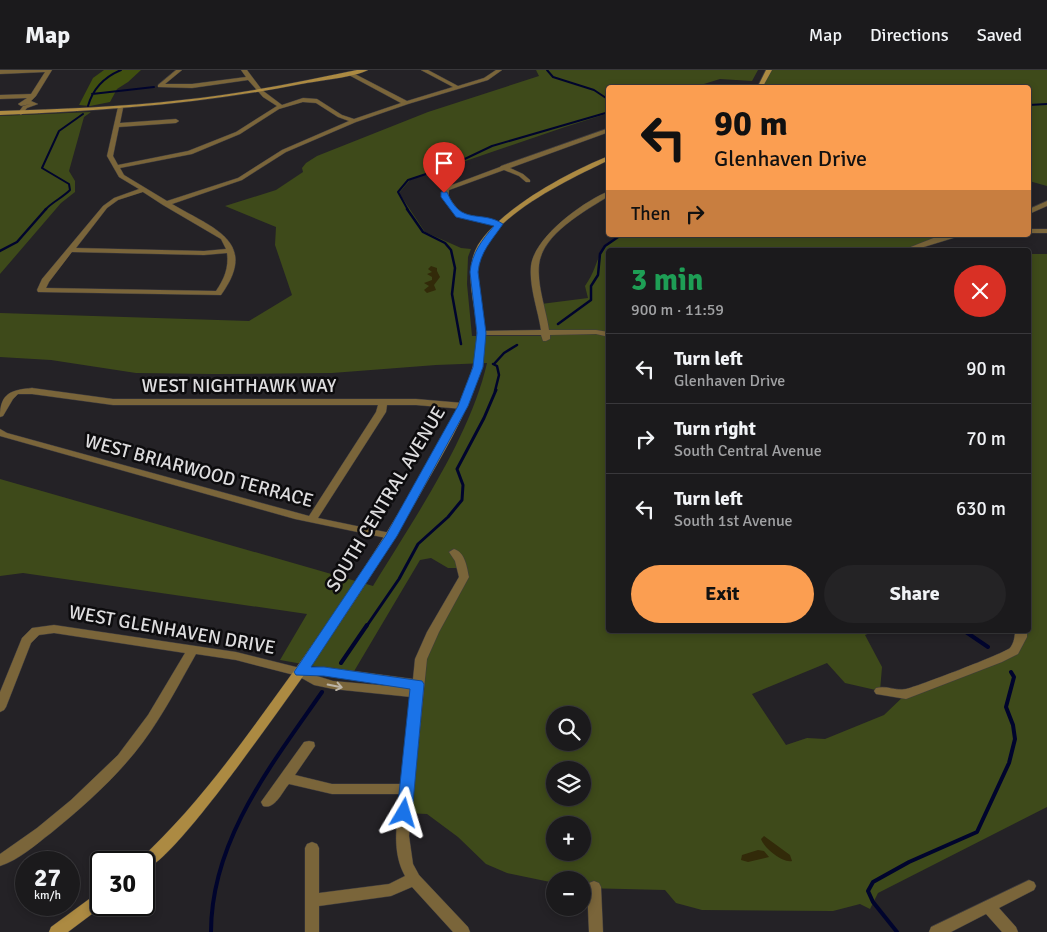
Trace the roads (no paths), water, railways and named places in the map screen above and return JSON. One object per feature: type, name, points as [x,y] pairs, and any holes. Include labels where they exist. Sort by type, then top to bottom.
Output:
[{"type":"street","points":[[0,72],[49,70]]},
{"type":"street","points":[[0,113],[34,106],[33,98],[49,70]]},
{"type":"street","points":[[179,70],[160,86],[192,86],[249,78]]},
{"type":"street","points":[[244,70],[259,91],[269,100],[282,107]]},
{"type":"street","points":[[23,108],[92,110],[120,108],[259,91],[365,70]]},
{"type":"street","points":[[424,70],[458,88]]},
{"type":"street","points":[[165,204],[240,179],[284,151],[354,122],[406,103],[486,79],[499,70]]},
{"type":"street","points":[[761,85],[770,70]]},
{"type":"street","points":[[349,73],[406,103]]},
{"type":"street","points":[[0,97],[33,98]]},
{"type":"street","points":[[115,167],[190,152],[238,133],[282,107],[312,99],[354,122]]},
{"type":"street","points":[[120,108],[110,156],[115,167],[121,176],[224,238],[232,251],[231,265],[227,278],[218,293],[41,290],[45,281],[104,206],[116,199],[143,190]]},
{"type":"street","points":[[116,125],[176,121]]},
{"type":"street","points":[[499,224],[459,215],[445,197],[446,189],[606,131]]},
{"type":"street","name":"SOUTH CENTRAL AVENUE","points":[[155,852],[187,819],[241,752],[300,672],[391,536],[463,406],[478,363],[481,340],[474,272],[475,263],[483,244],[499,224],[562,182],[606,160]]},
{"type":"street","points":[[503,167],[522,175],[528,181]]},
{"type":"street","points":[[546,336],[535,274],[536,256],[540,247],[554,232],[606,195]]},
{"type":"street","points":[[1031,211],[1047,203]]},
{"type":"street","points":[[1031,231],[1047,230]]},
{"type":"street","points":[[913,248],[949,237]]},
{"type":"street","points":[[71,250],[204,253],[232,251]]},
{"type":"street","points":[[481,340],[596,332],[606,334]]},
{"type":"street","points":[[546,336],[606,339]]},
{"type":"street","name":"WEST NIGHTHAWK WAY","points":[[0,414],[9,398],[16,392],[32,391],[112,402],[154,404],[429,402],[463,406]]},
{"type":"street","points":[[312,520],[381,412],[383,402]]},
{"type":"street","name":"WEST BRIARWOOD TERRACE","points":[[0,432],[4,435],[312,520],[391,536]]},
{"type":"street","points":[[454,552],[463,568],[464,577],[433,632],[421,659],[416,689],[402,836],[406,866],[414,879],[463,932]]},
{"type":"street","name":"WEST GLENHAVEN DRIVE","points":[[0,707],[26,641],[36,631],[54,629],[236,656],[300,672],[318,682],[416,689]]},
{"type":"street","points":[[880,691],[906,694],[998,659],[1014,651],[1021,633]]},
{"type":"street","points":[[0,860],[6,858],[42,832],[82,800],[116,765],[153,719],[193,649]]},
{"type":"street","points":[[268,802],[309,746]]},
{"type":"street","points":[[286,778],[332,789],[407,789]]},
{"type":"street","points":[[312,848],[312,932]]},
{"type":"street","points":[[312,900],[391,890],[414,879]]},
{"type":"street","points":[[936,932],[1029,886]]},
{"type":"street","points":[[594,887],[596,932]]},
{"type":"street","points":[[988,906],[1011,932]]},
{"type":"street","points":[[56,932],[90,907]]},
{"type":"waterway","points":[[93,94],[109,76],[121,70]]},
{"type":"waterway","points":[[547,70],[553,77],[594,90],[606,98]]},
{"type":"waterway","points":[[93,94],[154,87]]},
{"type":"waterway","points":[[88,106],[93,94]]},
{"type":"waterway","points":[[1031,105],[1047,104]]},
{"type":"waterway","points":[[408,210],[398,192],[408,180],[450,166],[492,146],[606,113]]},
{"type":"waterway","points":[[45,210],[70,190],[69,184],[42,168],[59,131],[83,114]]},
{"type":"waterway","points":[[407,209],[423,232],[445,243],[451,250],[455,268],[452,294],[461,344]]},
{"type":"waterway","points":[[0,251],[17,242],[45,210]]},
{"type":"waterway","points":[[558,324],[591,300],[591,286],[598,275],[600,254],[605,246],[618,237]]},
{"type":"waterway","points":[[494,364],[504,353],[517,345]]},
{"type":"waterway","points":[[493,364],[497,366],[499,375],[495,391]]},
{"type":"waterway","points":[[366,627],[399,579],[418,544],[448,517],[462,500],[463,485],[457,469],[484,418],[496,390]]},
{"type":"waterway","points":[[341,663],[367,625]]},
{"type":"waterway","points":[[967,633],[988,647]]},
{"type":"waterway","points":[[897,932],[873,902],[868,891],[873,882],[909,862],[977,832],[1009,763],[1015,739],[1013,725],[1006,707],[1014,677],[1011,672]]},
{"type":"waterway","points":[[211,932],[214,898],[221,866],[233,835],[265,775],[322,692]]}]
